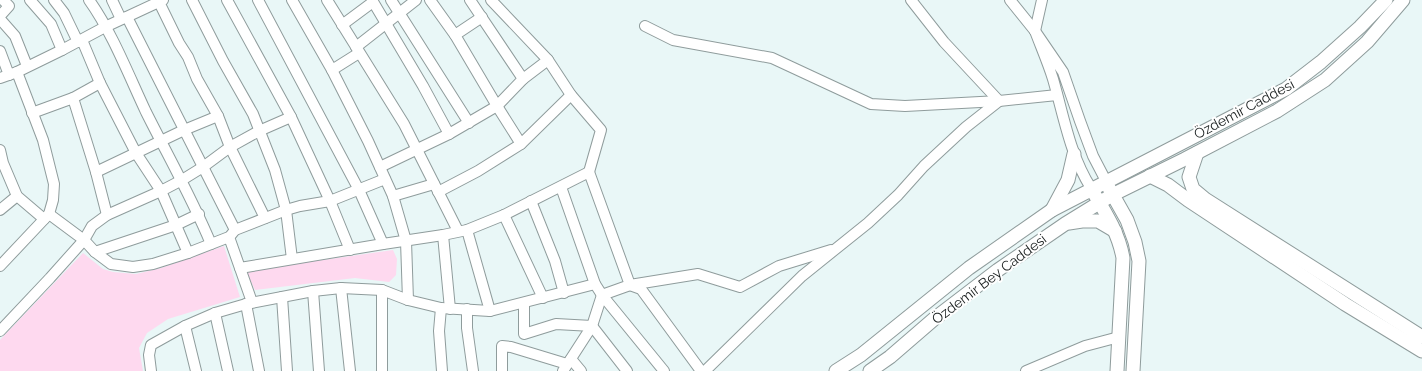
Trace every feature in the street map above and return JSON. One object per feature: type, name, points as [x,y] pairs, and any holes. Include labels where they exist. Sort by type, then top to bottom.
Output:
[{"type":"main road","name":"Özdemir Caddesi","points":[[836,371],[861,355],[969,268],[1052,210],[1091,188],[1286,89],[1321,62],[1360,27],[1386,0]]},
{"type":"main road","name":"Özdemir Caddesi","points":[[1112,195],[1277,111],[1325,80],[1367,42],[1403,0]]},
{"type":"main road","points":[[1197,153],[1189,177],[1193,189],[1205,199],[1422,336]]},
{"type":"main road","points":[[1052,210],[1068,180],[1074,154]]},
{"type":"main road","points":[[1150,176],[1168,185],[1270,255],[1345,304],[1422,351]]},
{"type":"main road","points":[[1106,181],[1112,195],[1127,220],[1135,242],[1139,261],[1133,371]]},
{"type":"main road","points":[[1091,188],[1121,244],[1123,258],[1117,371]]},
{"type":"main road","name":"Özdemir Bey Caddesi","points":[[870,371],[890,357],[934,319],[998,270],[1065,224],[1112,195]]},
{"type":"main road","points":[[1065,224],[1082,221],[1098,221],[1115,231]]},
{"type":"street","points":[[0,16],[9,6],[3,0]]},
{"type":"street","points":[[30,0],[51,24],[62,50]]},
{"type":"street","points":[[54,0],[64,13],[80,41],[136,153],[161,191],[188,253]]},
{"type":"street","points":[[89,0],[105,27],[161,142],[182,180],[199,214],[211,244]]},
{"type":"street","points":[[112,0],[124,18],[184,130],[203,167],[232,233],[249,303],[259,371]]},
{"type":"street","points":[[192,0],[223,61],[253,114],[260,130],[275,170],[286,210],[292,259]]},
{"type":"street","points":[[226,0],[291,117],[330,201],[350,250]]},
{"type":"street","points":[[258,0],[359,190],[383,244]]},
{"type":"street","points":[[292,0],[332,70],[394,196],[406,241],[408,300]]},
{"type":"street","points":[[327,0],[384,91],[418,149],[436,188],[463,230],[490,311]]},
{"type":"street","points":[[391,0],[469,123]]},
{"type":"street","points":[[332,70],[357,50],[385,24],[416,0]]},
{"type":"street","points":[[430,0],[455,35],[521,144]]},
{"type":"street","points":[[470,0],[523,79]]},
{"type":"street","points":[[491,0],[548,60],[571,95],[601,130],[589,172],[630,285],[640,289],[701,371]]},
{"type":"street","points":[[911,0],[944,42],[999,101]]},
{"type":"street","points":[[1010,0],[1063,72],[1088,142],[1106,181]]},
{"type":"street","points":[[1042,0],[1034,31],[1052,77],[1074,154],[1082,174],[1091,188]]},
{"type":"street","points":[[9,75],[160,1],[179,43],[188,57],[197,79],[218,116],[230,147],[265,218]]},
{"type":"street","points":[[342,26],[373,1],[385,24],[423,86],[449,134]]},
{"type":"street","points":[[455,35],[482,17]]},
{"type":"street","points":[[0,19],[15,36],[27,66]]},
{"type":"street","points":[[645,26],[673,40],[772,58],[871,104],[905,106],[999,101],[1057,95]]},
{"type":"street","points":[[0,51],[9,75],[32,113],[42,140],[54,184],[53,200],[46,216],[0,266]]},
{"type":"street","points":[[380,167],[449,134],[497,106],[523,79],[548,60]]},
{"type":"street","points":[[32,113],[73,98],[100,83]]},
{"type":"street","points":[[394,196],[436,188],[478,171],[521,144],[571,95]]},
{"type":"street","points":[[73,98],[96,172],[107,215]]},
{"type":"street","points":[[705,371],[802,276],[868,223],[898,195],[924,166],[966,127],[999,101]]},
{"type":"street","points":[[96,172],[184,130],[218,116]]},
{"type":"street","points":[[0,331],[25,306],[84,240],[92,226],[107,215],[182,180],[230,147],[260,130],[291,117]]},
{"type":"street","points":[[0,150],[1,164],[17,196],[84,240],[95,252],[110,264],[133,267],[153,264],[188,253],[286,210],[330,201],[385,179]]},
{"type":"street","points":[[240,268],[443,235],[463,230],[504,215],[589,172]]},
{"type":"street","points":[[560,187],[595,284],[602,295],[664,371]]},
{"type":"street","points":[[0,210],[17,196]]},
{"type":"street","points":[[532,201],[555,261],[564,293]]},
{"type":"street","points":[[95,252],[176,225],[199,214]]},
{"type":"street","points":[[504,215],[543,298]]},
{"type":"street","points":[[442,371],[439,331],[445,308],[443,235]]},
{"type":"street","points":[[602,295],[630,285],[698,274],[740,287],[779,266],[838,248]]},
{"type":"street","points":[[151,371],[149,355],[151,345],[185,326],[215,313],[249,303],[313,291],[341,288],[382,290],[408,300],[445,308],[490,311],[595,284]]},
{"type":"street","points":[[341,288],[350,371]]},
{"type":"street","points":[[382,290],[382,371]]},
{"type":"street","points":[[313,291],[319,371]]},
{"type":"street","points":[[567,365],[592,326],[602,295]]},
{"type":"street","points":[[282,297],[287,371]]},
{"type":"street","points":[[524,303],[524,334],[556,324],[592,326],[627,371]]},
{"type":"street","points":[[467,309],[473,371]]},
{"type":"street","points":[[215,313],[228,371]]},
{"type":"street","points":[[185,326],[196,371]]},
{"type":"street","points":[[1026,371],[1085,346],[1119,337]]},
{"type":"street","points":[[502,371],[502,346],[511,347],[581,371]]},
{"type":"shaded area","points":[[224,246],[240,297],[168,319],[147,333],[139,348],[143,371],[0,371],[0,340],[83,253],[103,269],[113,272],[136,274],[161,268]]},
{"type":"shaded area","points":[[393,250],[397,259],[396,275],[389,282],[355,278],[255,290],[246,271]]}]
